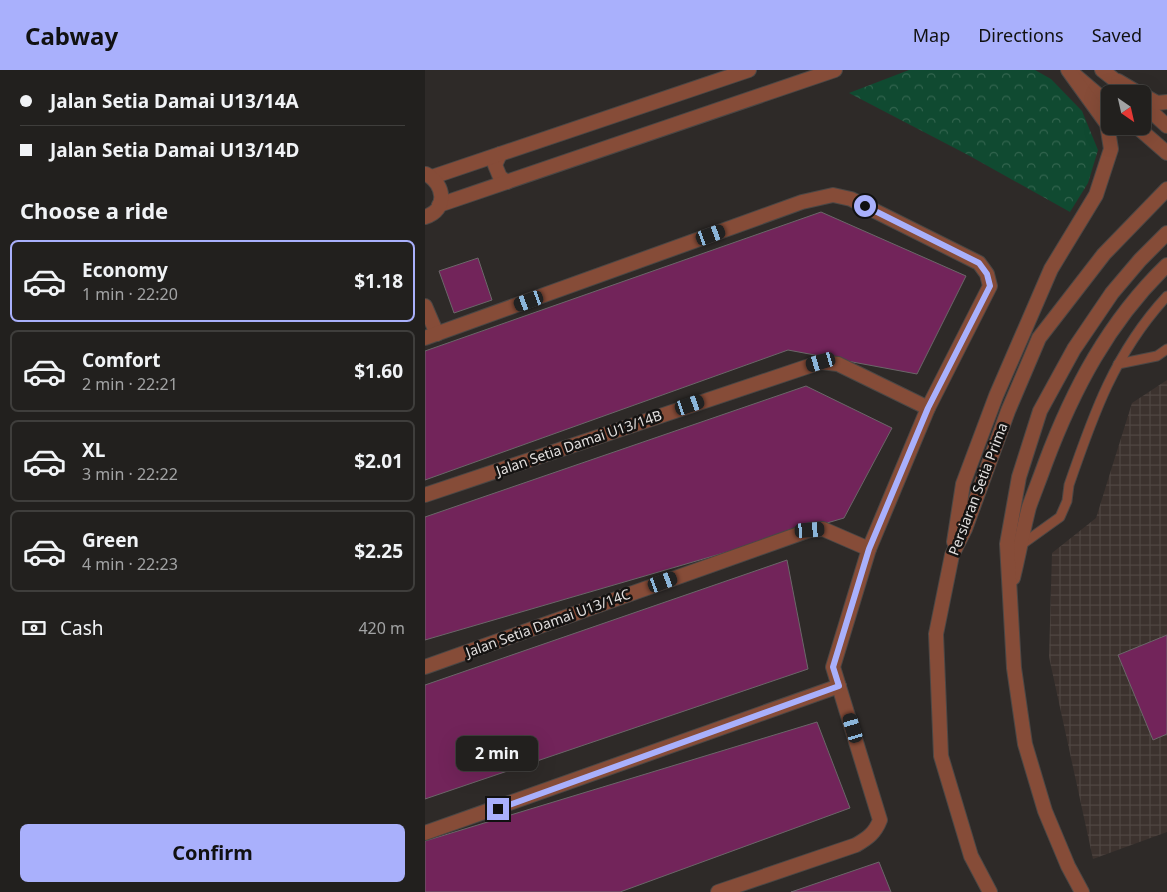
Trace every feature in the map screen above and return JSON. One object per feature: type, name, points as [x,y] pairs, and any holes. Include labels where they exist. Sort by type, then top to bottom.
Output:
[{"type":"street","points":[[428,176],[500,154],[749,70]]},
{"type":"street","points":[[439,205],[798,76],[835,70]]},
{"type":"street","points":[[1068,70],[1101,98]]},
{"type":"street","points":[[952,555],[963,484],[996,396],[1051,269],[1096,195],[1111,149],[1107,124],[1068,70]]},
{"type":"street","points":[[1102,70],[1125,85]]},
{"type":"street","points":[[1118,81],[1122,85]]},
{"type":"street","points":[[1151,100],[1157,103],[1167,102]]},
{"type":"street","points":[[1151,111],[1166,124]]},
{"type":"street","points":[[1147,135],[1167,153]]},
{"type":"street","points":[[500,154],[495,165],[500,177],[507,182]]},
{"type":"street","points":[[425,216],[435,212],[441,199],[440,187],[428,176]]},
{"type":"street","name":"Persiaran Setia Prima","points":[[990,892],[971,856],[941,756],[936,634],[952,555],[965,529],[1008,411],[1039,338],[1105,254],[1167,189]]},
{"type":"street","points":[[425,306],[431,336],[803,202],[833,195],[851,199],[979,263],[987,274],[990,286],[928,408],[869,549],[833,667],[880,820],[876,830],[867,839],[856,845],[718,892]]},
{"type":"street","points":[[1082,892],[1068,866],[1045,811],[1025,744],[1015,668],[1007,544],[1019,477],[1040,411],[1074,349],[1112,294],[1140,260],[1167,232]]},
{"type":"street","points":[[1010,590],[1029,507],[1050,450],[1075,392],[1106,337],[1152,279],[1167,265]]},
{"type":"street","name":"Jalan Setia Damai U13/14B","points":[[425,495],[821,362],[838,364],[928,408]]},
{"type":"street","name":"Jalan Setia Damai U13/14C","points":[[425,667],[810,530],[823,529],[869,549]]},
{"type":"street","points":[[425,833],[839,686]]},
{"type":"lane","points":[[1021,545],[1061,517],[1067,501],[1069,485],[1104,390],[1124,352],[1167,296]]},
{"type":"lane","points":[[1118,364],[1157,356],[1167,350]]},
{"type":"shaded area","points":[[1167,380],[1167,832],[1093,859],[1049,657],[1052,553],[1096,518],[1132,403]]},
{"type":"green space","points":[[909,70],[1035,70],[1051,79],[1082,111],[1098,150],[1088,183],[1070,212],[968,155],[849,93]]},
{"type":"building","points":[[821,212],[966,276],[917,374],[788,350],[425,480],[425,351]]},
{"type":"building","points":[[478,258],[492,300],[454,313],[439,271]]},
{"type":"building","points":[[806,386],[892,428],[844,518],[425,640],[425,517]]},
{"type":"building","points":[[787,560],[808,669],[425,799],[425,685]]},
{"type":"building","points":[[1167,635],[1167,734],[1153,740],[1118,655]]},
{"type":"building","points":[[817,722],[850,808],[620,892],[425,892],[425,841]]},
{"type":"building","points":[[879,862],[891,892],[791,892]]},
{"type":"route","points":[[498,809],[839,686],[833,667],[869,549],[928,408],[990,286],[987,274],[979,263],[865,206]]}]
